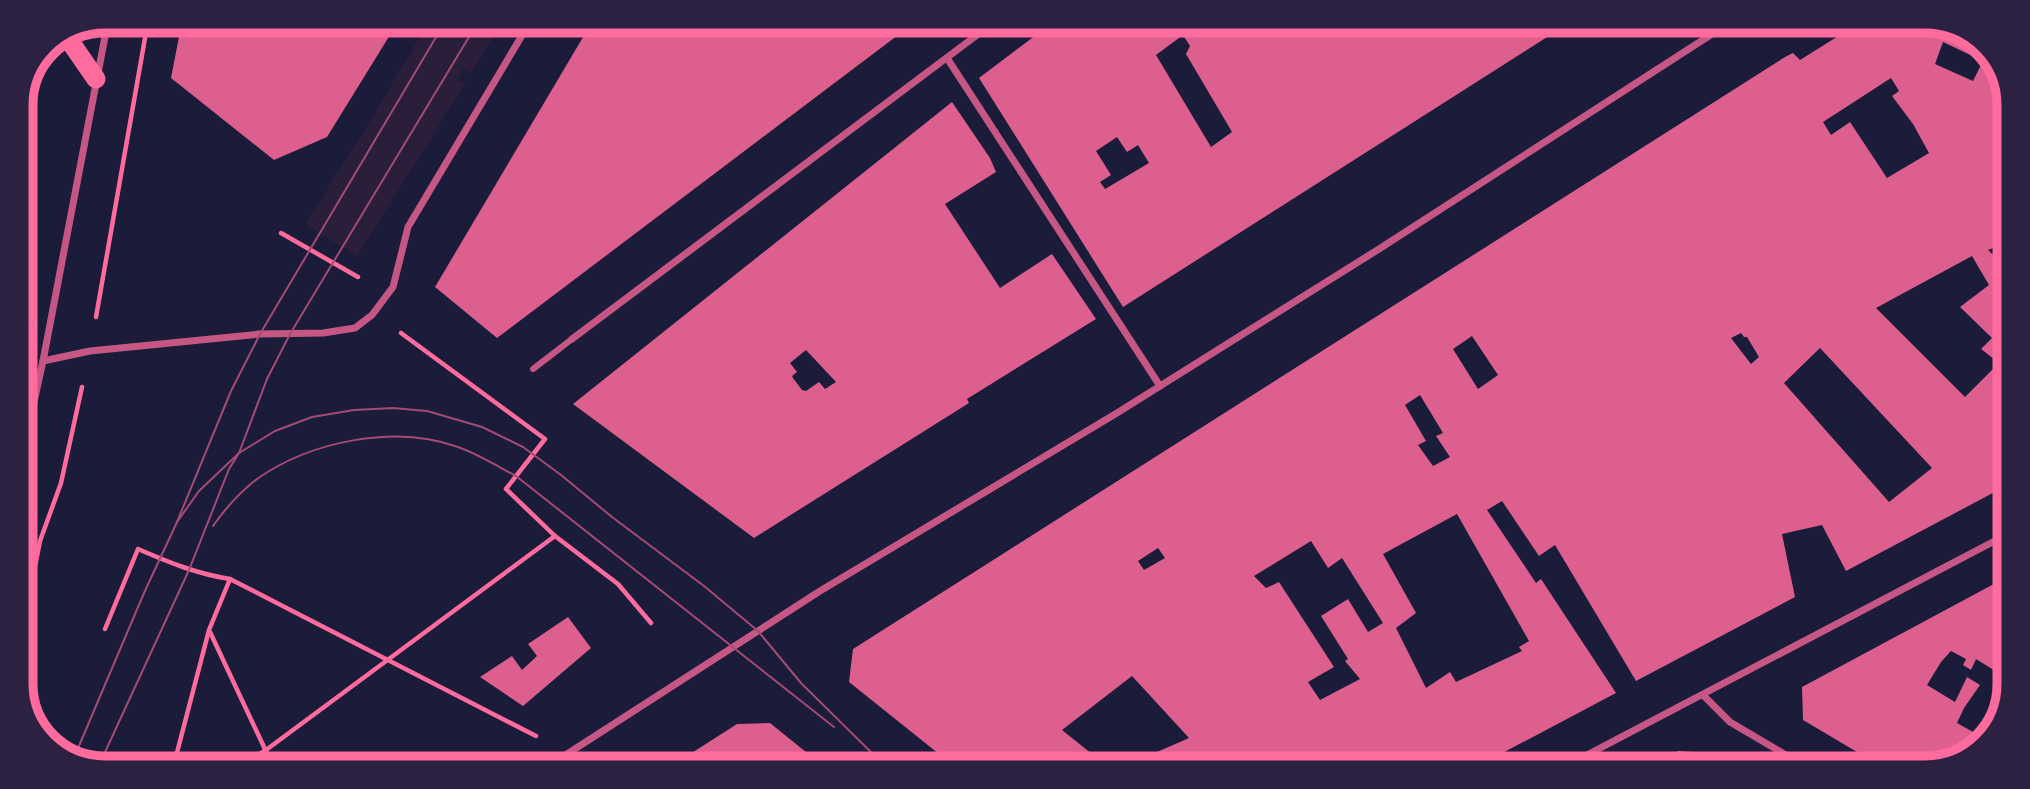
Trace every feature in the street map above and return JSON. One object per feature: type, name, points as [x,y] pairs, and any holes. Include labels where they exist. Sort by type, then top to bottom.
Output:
[{"type":"highway","points":[[71,42],[96,79]]},
{"type":"street","points":[[33,406],[106,33]]},
{"type":"street","points":[[43,361],[90,351],[260,334],[323,333],[355,328],[372,315],[393,287],[408,226],[523,33]]},
{"type":"street","points":[[533,369],[980,33]]},
{"type":"street","points":[[564,756],[806,600],[1160,386],[1390,242],[1714,33]]},
{"type":"street","points":[[947,58],[1160,386]]},
{"type":"street","points":[[1585,756],[1997,540]]},
{"type":"street","points":[[1703,695],[1730,722],[1788,756]]},
{"type":"path","points":[[33,576],[40,541],[61,482],[90,351],[146,33]]},
{"type":"path","points":[[281,233],[388,294],[396,312],[400,333],[545,439],[506,489],[555,536],[618,584],[651,623]]},
{"type":"path","points":[[256,756],[555,536]]},
{"type":"path","points":[[106,629],[138,549],[188,570],[230,579],[568,753]]},
{"type":"path","points":[[176,756],[209,630],[230,579]]},
{"type":"path","points":[[209,630],[269,756]]},
{"type":"shaded area","points":[[422,33],[495,33],[471,73],[463,69],[457,80],[465,84],[357,256],[305,224]]},
{"type":"building","points":[[180,33],[391,33],[327,137],[274,160],[171,78]]},
{"type":"building","points":[[585,33],[901,33],[497,338],[435,287]]},
{"type":"building","points":[[1039,33],[1553,33],[1123,307],[979,78]],"holes":[[[1183,35],[1190,46],[1186,54],[1232,132],[1211,147],[1156,55]],[[1117,137],[1127,152],[1138,145],[1149,163],[1105,189],[1100,182],[1111,175],[1096,151]]]},
{"type":"building","points":[[1843,33],[1939,35],[1965,45],[1980,60],[1943,42],[1935,64],[1973,81],[1982,62],[1993,82],[1997,101],[1997,246],[1988,250],[1997,259],[1997,361],[1981,349],[1992,338],[1960,307],[1989,285],[1972,256],[1876,308],[1965,397],[1997,365],[1997,491],[1846,571],[1822,525],[1782,534],[1795,597],[1636,681],[1555,545],[1539,556],[1502,501],[1487,510],[1536,583],[1541,579],[1616,693],[1497,756],[1148,756],[1189,738],[1132,676],[1062,730],[1094,756],[942,756],[849,682],[853,649],[1793,53],[1800,60]],"holes":[[[1891,78],[1899,91],[1892,96],[1913,124],[1929,153],[1887,178],[1850,122],[1831,135],[1823,122]],[[1741,333],[1747,337],[1759,357],[1751,364],[1731,338]],[[1472,336],[1498,375],[1478,389],[1453,349]],[[1820,348],[1932,468],[1889,502],[1784,383]],[[1420,395],[1443,433],[1436,436],[1450,457],[1433,466],[1418,445],[1426,441],[1405,405]],[[1457,514],[1529,641],[1519,647],[1522,651],[1456,682],[1450,672],[1426,688],[1396,628],[1416,613],[1383,554]],[[1311,541],[1328,568],[1342,558],[1383,623],[1368,632],[1348,599],[1321,616],[1348,659],[1345,661],[1360,679],[1320,700],[1308,682],[1334,667],[1279,582],[1266,588],[1254,576]],[[1158,548],[1165,558],[1144,570],[1138,561]]]},
{"type":"building","points":[[952,102],[990,158],[996,172],[945,204],[1000,288],[1052,254],[1096,319],[967,399],[969,403],[754,538],[573,404]],"holes":[[[806,350],[836,382],[825,389],[819,382],[806,391],[802,390],[792,376],[797,372],[790,363]]]},
{"type":"building","points":[[1997,582],[1997,672],[1976,659],[1971,670],[1963,665],[1966,659],[1951,651],[1927,685],[1955,702],[1967,677],[1980,685],[1957,723],[1975,733],[1995,700],[1982,727],[1965,744],[1934,755],[1864,756],[1803,720],[1802,687]]},
{"type":"building","points":[[568,617],[591,648],[523,706],[480,677],[512,656],[522,670],[537,656],[528,644]]},
{"type":"building","points":[[770,723],[811,756],[687,756],[737,724]]},
{"type":"building","points":[[1678,751],[1710,753],[1715,756],[1668,756]]},
{"type":"tram line","points":[[77,750],[231,391],[260,334],[438,33]]},
{"type":"tram line","points":[[103,756],[189,570],[267,379],[290,334],[471,33]]},
{"type":"tram line","points":[[177,522],[199,491],[239,453],[275,431],[312,417],[354,410],[393,408],[427,411],[482,427],[523,447],[561,475],[758,631],[801,683],[875,756]]},
{"type":"tram line","points":[[213,526],[233,501],[257,479],[302,455],[328,446],[354,440],[408,437],[434,440],[458,447],[516,476],[834,727]]}]
